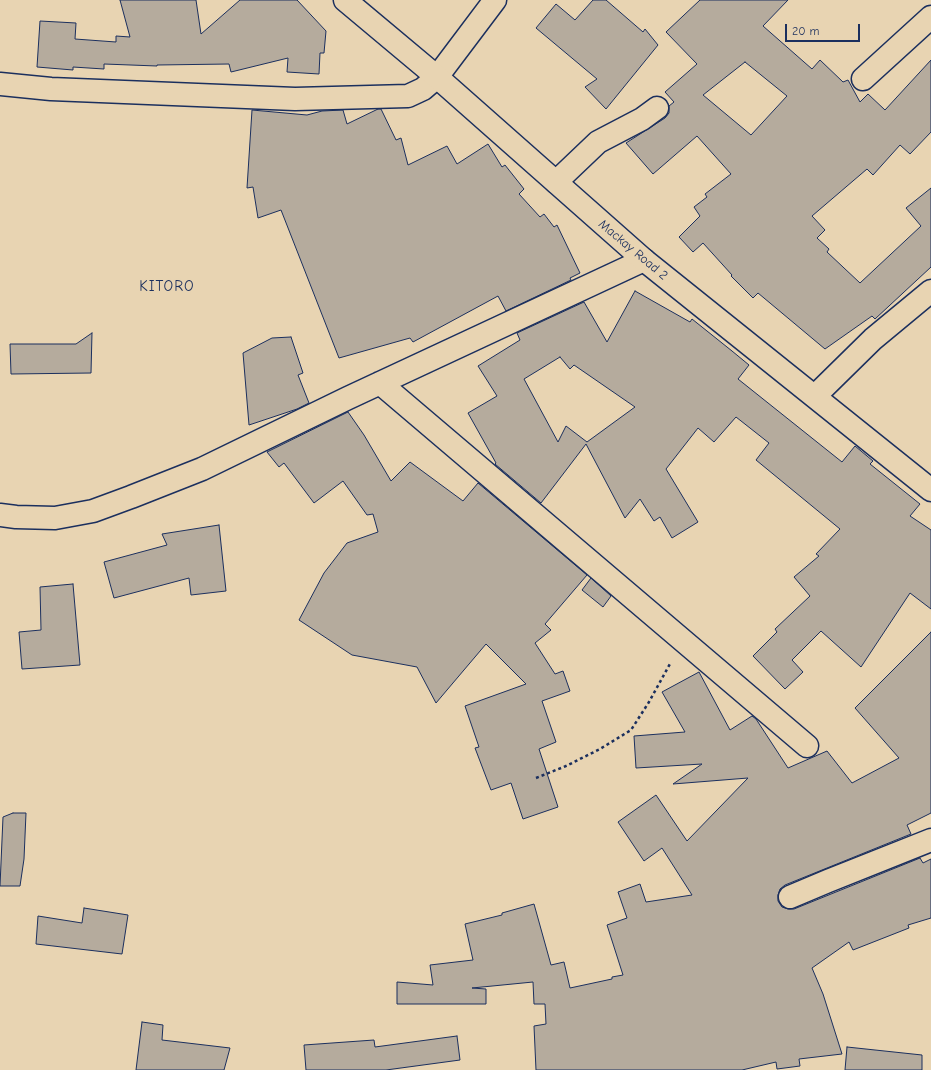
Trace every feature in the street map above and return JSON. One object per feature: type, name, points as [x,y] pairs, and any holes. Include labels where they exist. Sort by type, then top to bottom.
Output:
[{"type":"street","name":"Mackay Road 2","points":[[345,0],[437,77],[644,260],[931,490]]},
{"type":"street","points":[[0,84],[51,89],[295,99],[408,96],[423,89],[437,77],[495,0]]},
{"type":"street","points":[[863,79],[931,17]]},
{"type":"street","points":[[556,182],[598,142],[642,119],[657,108]]},
{"type":"street","points":[[0,515],[55,518],[93,511],[202,469],[380,383],[644,260]]},
{"type":"street","points":[[815,396],[873,339],[931,291]]},
{"type":"street","points":[[380,383],[807,746]]},
{"type":"street","points":[[790,897],[931,840]]},
{"type":"path","points":[[536,778],[600,750],[631,730],[649,702],[682,640]]},
{"type":"building","points":[[120,0],[196,0],[201,34],[240,0],[297,0],[326,31],[324,53],[320,53],[319,74],[287,72],[288,58],[231,72],[229,64],[157,66],[104,64],[104,69],[73,67],[73,70],[37,67],[40,21],[76,23],[75,39],[116,42],[116,36],[130,37]]},
{"type":"building","points":[[593,0],[606,0],[643,32],[645,29],[658,45],[606,109],[585,87],[597,79],[536,28],[556,4],[575,20]]},
{"type":"building","points":[[700,0],[788,0],[763,26],[812,69],[820,60],[843,82],[848,80],[860,102],[868,94],[885,110],[931,60],[931,132],[910,154],[900,145],[873,175],[867,169],[812,216],[825,230],[817,238],[829,249],[827,252],[860,283],[921,226],[906,208],[931,188],[931,267],[875,319],[872,316],[825,349],[758,293],[753,298],[731,276],[732,275],[703,243],[693,252],[679,237],[700,216],[694,207],[707,197],[705,194],[731,174],[697,136],[653,174],[626,143],[665,118],[669,113],[669,106],[674,102],[665,92],[697,64],[666,32]],"holes":[[[745,62],[787,96],[751,135],[703,95]]]},
{"type":"building","points":[[378,109],[381,109],[396,140],[401,138],[408,165],[447,146],[457,164],[488,144],[502,167],[505,165],[524,189],[519,194],[540,217],[544,214],[554,227],[557,225],[580,273],[570,278],[571,280],[506,311],[498,296],[413,342],[410,338],[339,358],[281,210],[258,218],[253,187],[247,188],[252,110],[307,115],[322,111],[343,110],[347,124]]},
{"type":"building","points":[[635,291],[690,322],[692,319],[749,365],[738,379],[842,462],[855,446],[873,461],[870,464],[920,504],[910,516],[931,530],[931,609],[910,593],[861,667],[821,631],[792,660],[803,672],[785,689],[753,656],[777,632],[775,629],[810,596],[794,577],[819,556],[816,554],[840,529],[756,460],[769,443],[736,417],[714,442],[698,428],[666,469],[698,522],[672,538],[660,517],[654,521],[640,499],[625,518],[586,444],[541,503],[495,464],[496,463],[468,413],[497,396],[478,366],[520,340],[517,333],[584,302],[607,342]],"holes":[[[560,357],[570,369],[574,365],[635,407],[587,442],[566,426],[558,442],[524,379]]]},
{"type":"building","points":[[92,333],[91,373],[11,374],[10,344],[76,344]]},
{"type":"building","points":[[291,337],[303,373],[298,375],[309,403],[297,409],[249,425],[243,353],[272,338]]},
{"type":"building","points":[[348,412],[364,435],[391,481],[410,462],[463,501],[478,483],[587,575],[545,624],[551,630],[535,643],[555,674],[563,671],[570,691],[542,701],[556,742],[539,749],[558,807],[523,819],[511,783],[491,790],[475,748],[479,747],[465,706],[526,684],[486,644],[436,703],[417,667],[352,655],[299,620],[324,573],[347,543],[378,532],[373,514],[367,515],[343,481],[314,503],[284,463],[279,467],[267,452]]},
{"type":"building","points":[[219,525],[226,591],[191,595],[189,578],[114,598],[104,562],[167,545],[162,534]]},
{"type":"building","points":[[591,578],[611,596],[603,607],[582,590]]},
{"type":"building","points":[[73,584],[80,665],[22,669],[19,632],[41,630],[40,587]]},
{"type":"building","points":[[931,632],[931,813],[907,825],[911,834],[785,885],[780,889],[778,895],[778,901],[782,907],[794,909],[920,858],[923,863],[931,859],[931,918],[908,925],[909,928],[853,950],[849,942],[812,968],[823,994],[842,1054],[799,1059],[800,1066],[777,1069],[776,1062],[742,1070],[536,1070],[534,1026],[546,1024],[545,1004],[534,1004],[533,982],[472,988],[486,989],[486,1004],[397,1004],[397,982],[433,985],[430,965],[473,960],[465,924],[502,915],[502,913],[534,904],[551,965],[564,962],[570,988],[612,979],[612,977],[623,975],[607,925],[627,918],[618,892],[640,884],[646,902],[692,895],[662,848],[644,861],[618,822],[656,795],[687,841],[748,778],[673,784],[702,764],[636,768],[634,736],[685,732],[662,692],[699,672],[730,730],[752,716],[756,719],[788,768],[827,751],[852,783],[899,758],[855,708]]},
{"type":"building","points":[[13,813],[26,813],[24,859],[20,886],[0,886],[3,817]]},
{"type":"building","points":[[84,908],[128,915],[122,954],[36,944],[38,916],[82,923]]},
{"type":"building","points":[[142,1022],[163,1025],[162,1040],[230,1048],[224,1070],[136,1070]]},
{"type":"building","points":[[457,1036],[460,1060],[386,1070],[306,1070],[304,1045],[374,1040],[375,1047]]},
{"type":"building","points":[[847,1047],[922,1055],[922,1070],[845,1070]]},
{"type":"district","name":"KITORO","points":[[167,287]]}]
